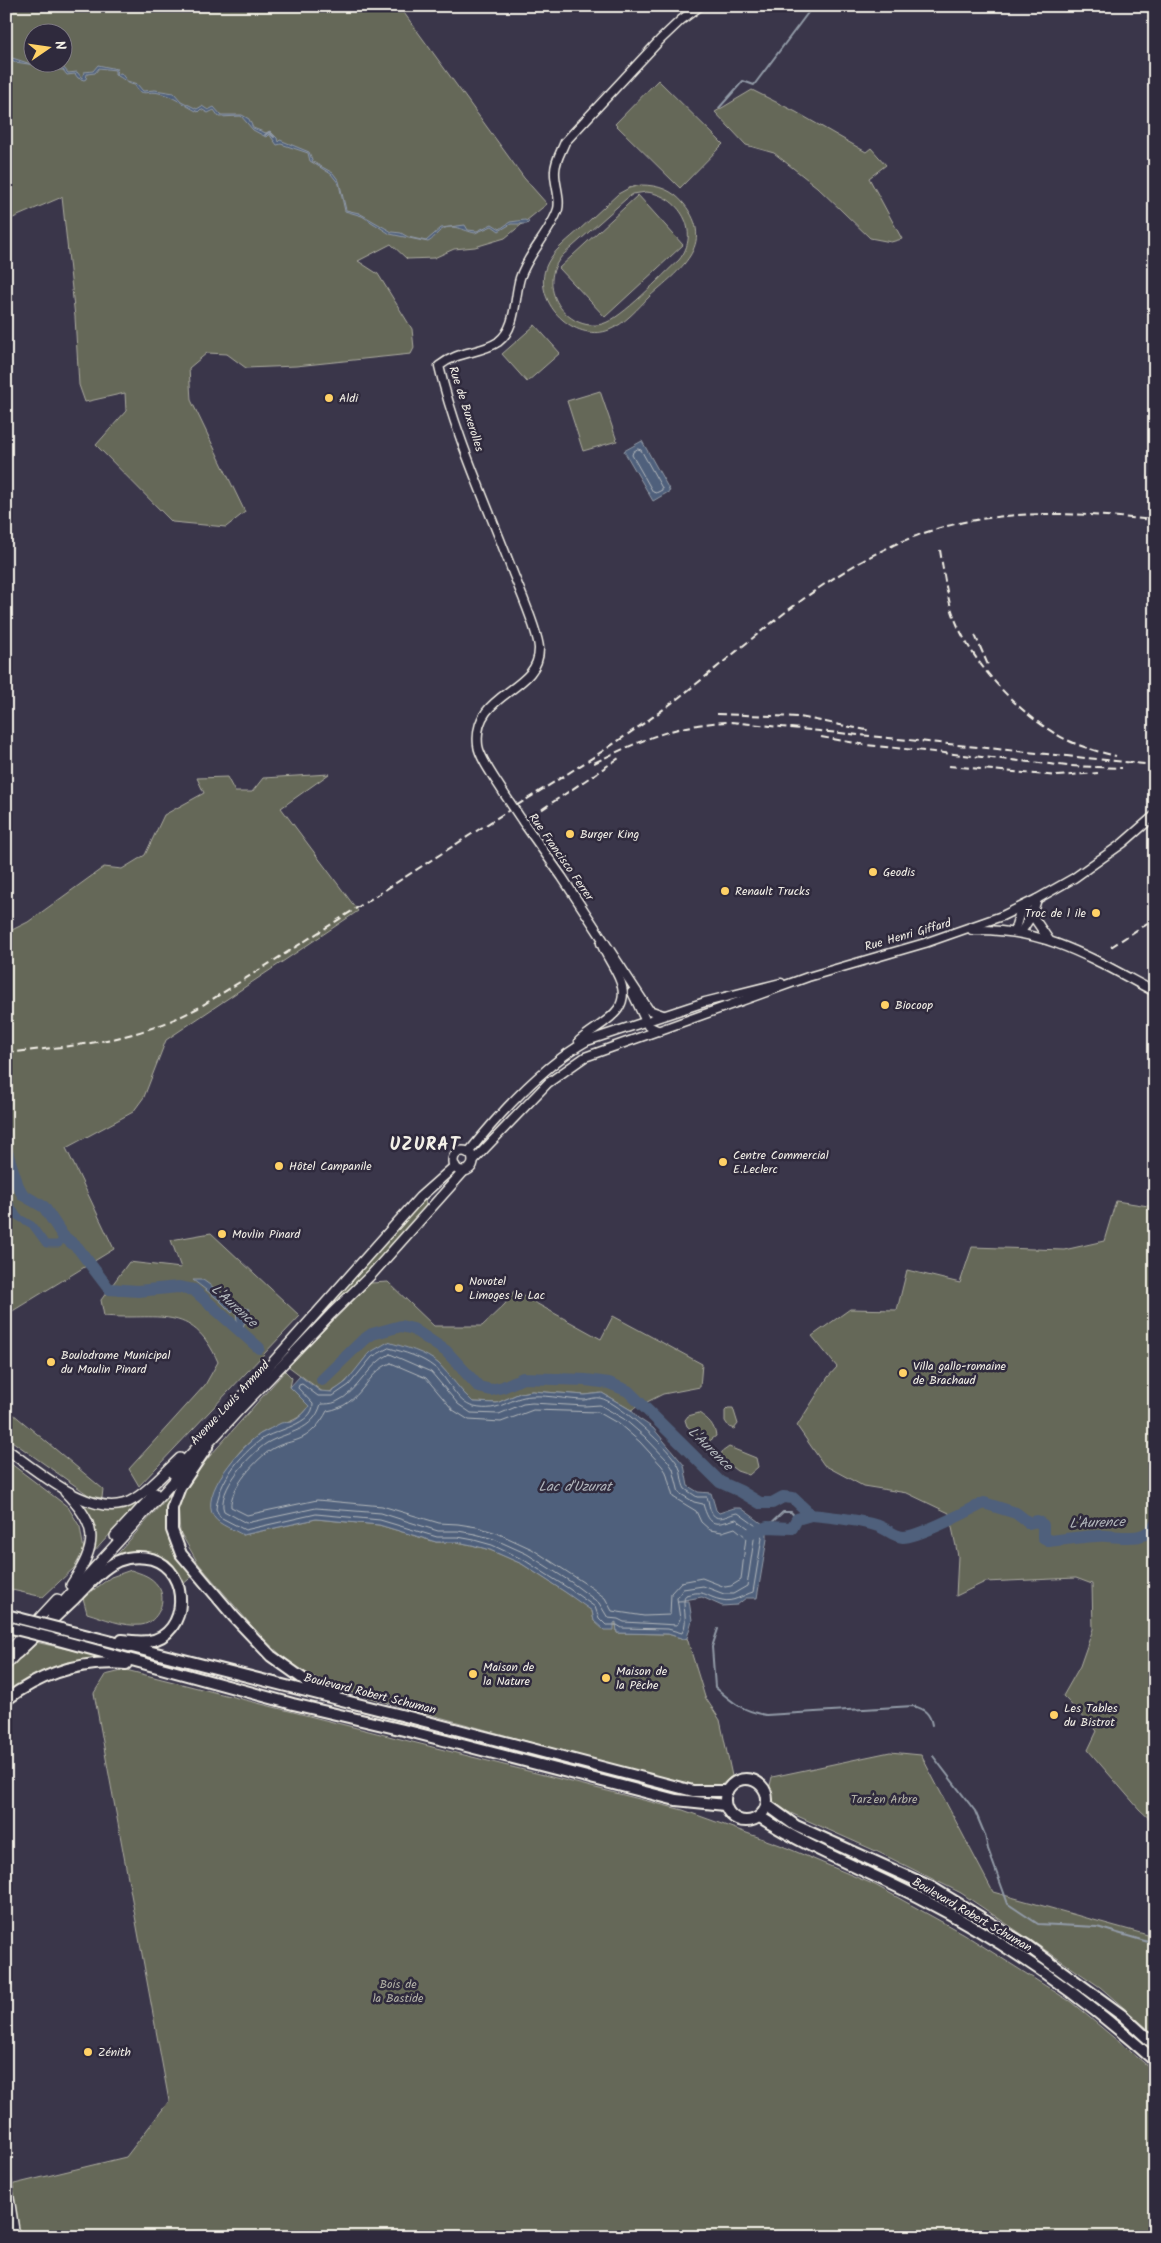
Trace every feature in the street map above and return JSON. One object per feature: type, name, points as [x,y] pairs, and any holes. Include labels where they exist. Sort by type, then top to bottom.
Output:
[{"type":"main road","points":[[463,1151],[471,1157],[470,1169],[464,1171],[455,1166],[456,1154],[463,1151]]},
{"type":"main road","name":"Avenue Louis Armand","points":[[71,1585],[420,1197],[455,1166]]},
{"type":"main road","name":"Avenue Louis Armand","points":[[6,1665],[311,1334],[372,1274],[464,1171]]},
{"type":"main road","points":[[6,1448],[54,1482],[89,1502],[111,1507],[134,1500],[218,1422]]},
{"type":"main road","points":[[207,1447],[180,1487],[172,1508],[172,1530],[181,1554],[254,1640],[270,1656],[309,1682],[335,1693],[409,1717]]},
{"type":"main road","points":[[6,1654],[71,1585],[90,1554],[91,1539],[88,1524],[82,1511],[54,1482]]},
{"type":"main road","points":[[17,1653],[94,1578],[120,1560],[141,1556],[162,1562],[175,1576],[181,1592],[179,1609],[173,1624],[165,1634],[150,1641],[128,1641],[65,1631]]},
{"type":"main road","name":"Boulevard Robert Schuman","points":[[6,1614],[65,1631],[409,1717],[693,1791],[727,1791]]},
{"type":"main road","points":[[9,1627],[178,1674],[676,1800],[725,1805]]},
{"type":"main road","points":[[6,1700],[24,1687],[45,1676],[71,1667],[98,1663],[124,1663],[178,1674]]},
{"type":"main road","points":[[740,1780],[754,1780],[764,1788],[767,1805],[760,1817],[749,1822],[742,1822],[731,1816],[725,1805],[727,1791],[734,1783],[740,1780]]},
{"type":"main road","name":"Boulevard Robert Schuman","points":[[767,1805],[796,1826],[931,1887],[1026,1945],[1123,2016],[1155,2045]]},
{"type":"main road","name":"Boulevard Robert Schuman","points":[[760,1817],[791,1837],[923,1899],[1019,1955],[1116,2026],[1155,2061]]},
{"type":"main road","points":[[6,2178],[15,2237]]},
{"type":"main road","points":[[6,2211],[9,2237]]},
{"type":"street","name":"Rue de Buxerolles","points":[[478,746],[480,724],[487,708],[532,672],[539,649],[523,599],[458,426],[439,366],[450,357],[498,342],[506,334],[510,325],[519,280],[526,260],[556,215],[558,206],[556,160],[565,142],[660,40],[681,20],[700,6]]},
{"type":"street","name":"Rue Francisco Ferrer","points":[[478,746],[505,795],[595,927],[628,980]]},
{"type":"street","points":[[1017,932],[1019,915],[1035,900],[1104,857],[1155,815]]},
{"type":"street","points":[[1017,932],[1032,915],[1035,900]]},
{"type":"street","name":"Rue Henri Giffard","points":[[471,1157],[548,1083],[586,1057],[808,977],[965,930],[1035,900]]},
{"type":"street","points":[[1032,915],[1049,940]]},
{"type":"street","points":[[471,1157],[523,1092],[571,1050],[580,1039],[613,1016],[622,1002],[623,992],[619,978],[605,954],[595,927]]},
{"type":"street","points":[[965,930],[1017,932],[1049,940],[1072,949],[1155,992]]},
{"type":"street","name":"Rue Henri Giffard","points":[[645,1021],[752,989],[808,977]]},
{"type":"street","points":[[628,980],[648,1010],[660,1015],[667,1014]]},
{"type":"street","points":[[628,980],[645,1021],[651,1029],[661,1031]]},
{"type":"street","name":"Rue Henri Giffard","points":[[661,1031],[678,1011]]},
{"type":"street","points":[[571,1050],[587,1041],[645,1021]]},
{"type":"green space","points":[[6,6],[399,6],[524,178],[547,204],[505,238],[475,247],[454,249],[434,258],[407,259],[391,244],[358,261],[378,274],[412,329],[414,348],[411,354],[296,366],[246,368],[227,354],[207,353],[189,368],[191,400],[245,512],[226,527],[172,522],[96,445],[126,411],[125,393],[85,402],[79,385],[75,317],[62,197],[6,221]]},
{"type":"green space","points":[[658,80],[723,144],[680,188],[615,124]]},
{"type":"green space","points":[[752,90],[796,112],[866,152],[871,148],[886,165],[869,178],[902,239],[891,242],[870,238],[817,187],[774,153],[746,145],[715,112]]},
{"type":"green space","points":[[641,185],[653,186],[665,189],[680,199],[693,219],[697,232],[695,245],[682,267],[620,324],[609,330],[597,333],[579,330],[563,320],[552,308],[543,284],[546,267],[550,259],[563,244],[618,194],[629,188]],"holes":[[[646,192],[658,195],[677,207],[684,217],[688,238],[686,249],[679,260],[631,306],[602,324],[589,325],[577,321],[567,314],[558,304],[553,293],[552,280],[555,267],[563,255],[633,194]]]},
{"type":"green space","points":[[638,195],[683,245],[605,317],[559,268]]},
{"type":"green space","points":[[535,325],[560,353],[527,382],[502,354]]},
{"type":"green space","points":[[600,391],[617,441],[583,451],[567,401]]},
{"type":"green space","points":[[329,774],[281,808],[358,911],[166,1040],[144,1097],[133,1112],[66,1148],[114,1249],[6,1315],[6,933],[28,922],[104,867],[122,869],[145,855],[164,815],[204,793],[197,778],[227,777],[235,792],[252,792],[263,778]]},
{"type":"green space","points":[[425,1196],[426,1210],[180,1469]]},
{"type":"green space","points":[[1116,1201],[1155,1207],[1155,1824],[1139,1809],[1088,1750],[1097,1731],[1063,1696],[1080,1666],[1093,1629],[1092,1584],[1076,1578],[985,1582],[956,1596],[958,1556],[949,1513],[907,1493],[863,1486],[824,1465],[797,1426],[828,1377],[837,1367],[812,1336],[850,1309],[897,1310],[907,1270],[960,1283],[972,1247],[1064,1250],[1104,1241]]},
{"type":"green space","points":[[211,1233],[300,1316],[139,1486],[129,1469],[205,1385],[218,1362],[208,1343],[197,1330],[184,1322],[171,1318],[104,1316],[101,1300],[129,1262],[181,1268],[171,1240]]},
{"type":"green space","points":[[388,1282],[434,1326],[482,1326],[505,1304],[514,1291],[601,1339],[613,1316],[702,1364],[700,1387],[663,1394],[631,1410],[602,1393],[585,1395],[532,1391],[520,1393],[497,1403],[473,1402],[438,1363],[369,1353],[344,1383],[338,1388],[324,1393],[288,1366],[371,1283]]},
{"type":"green space","points":[[285,1371],[292,1378],[290,1387],[309,1406],[305,1412],[294,1420],[268,1430],[251,1441],[226,1470],[243,1535],[316,1519],[379,1525],[436,1542],[457,1542],[472,1545],[490,1550],[522,1564],[581,1602],[592,1611],[594,1621],[616,1622],[617,1633],[668,1634],[684,1639],[687,1638],[705,1697],[720,1720],[732,1776],[720,1786],[682,1784],[345,1691],[322,1683],[286,1660],[257,1632],[198,1563],[180,1532],[178,1504],[188,1481]]},
{"type":"green space","points":[[6,1408],[103,1489],[102,1498],[90,1496],[6,1437]]},
{"type":"green space","points":[[728,1408],[733,1408],[738,1424],[734,1429],[729,1427],[725,1421],[725,1411]]},
{"type":"green space","points":[[699,1413],[714,1428],[716,1436],[707,1443],[687,1426],[685,1420],[688,1416]]},
{"type":"green space","points":[[729,1447],[756,1458],[758,1467],[749,1475],[737,1471],[720,1458],[722,1452]]},
{"type":"green space","points":[[6,1460],[68,1507],[80,1527],[84,1550],[74,1568],[43,1597],[12,1590],[6,1575]]},
{"type":"green space","points":[[174,1490],[169,1520],[195,1574],[182,1585],[170,1565],[162,1559],[145,1554],[135,1554],[113,1559]]},
{"type":"green space","points":[[149,1491],[92,1554],[92,1526],[81,1502],[101,1508],[117,1508],[132,1503]]},
{"type":"green space","points":[[131,1570],[149,1578],[161,1591],[160,1610],[152,1620],[141,1625],[127,1625],[87,1613],[83,1598],[111,1577]]},
{"type":"green space","points":[[35,1642],[104,1657],[77,1661],[52,1669],[6,1694],[6,1674]]},
{"type":"green space","name":"Bois de la Bastide","points":[[126,1670],[683,1810],[780,1845],[875,1885],[962,1933],[1071,2002],[1155,2072],[1155,2237],[6,2237],[6,2186],[126,2157],[169,2101],[94,1693],[105,1675]]},
{"type":"green space","name":"Tarz'en Arbre","points":[[890,1752],[921,1755],[993,1892],[1155,1937],[1155,2035],[1100,1987],[961,1893],[878,1852],[766,1802],[772,1777]]},
{"type":"water","points":[[6,56],[22,61],[22,63],[15,62]]},
{"type":"water","points":[[98,65],[117,69],[116,74],[121,73],[127,81],[137,84],[143,91],[155,90],[174,93],[181,101],[197,109],[202,106],[208,110],[214,107],[221,115],[242,115],[249,119],[253,128],[266,133],[270,131],[277,138],[278,142],[280,140],[309,152],[313,162],[333,173],[339,181],[346,210],[359,213],[392,232],[426,241],[441,228],[449,227],[444,228],[428,242],[390,234],[362,216],[345,211],[339,184],[331,174],[310,161],[308,153],[281,144],[277,145],[269,134],[266,137],[253,130],[241,116],[219,117],[214,110],[208,113],[201,109],[198,112],[164,94],[142,92],[135,85],[129,83],[115,75],[115,70],[99,68],[95,73],[87,74],[84,80],[78,78],[75,74],[67,75],[65,72],[77,72],[82,78],[84,72],[93,71]]},
{"type":"water","points":[[525,220],[529,222],[527,224],[511,224],[499,231],[492,226],[475,233],[449,227],[465,225],[468,230],[477,231],[492,224],[500,229],[510,222]]},
{"type":"water","points":[[642,441],[670,491],[653,501],[624,451]]},
{"type":"water","points":[[193,1280],[203,1280],[238,1305],[232,1313],[219,1300]]},
{"type":"water","points":[[240,1307],[250,1309],[243,1327],[237,1321],[236,1312]]},
{"type":"water","name":"Lac d'Uzurat","points":[[388,1342],[415,1350],[434,1360],[473,1402],[497,1403],[520,1393],[532,1391],[585,1395],[602,1393],[631,1410],[638,1418],[653,1428],[684,1465],[688,1486],[698,1492],[711,1493],[716,1510],[719,1513],[734,1508],[741,1508],[763,1524],[767,1532],[767,1539],[757,1598],[746,1598],[737,1605],[722,1606],[702,1597],[678,1601],[689,1601],[692,1620],[687,1638],[684,1639],[668,1634],[617,1633],[616,1622],[614,1623],[614,1630],[604,1630],[594,1621],[592,1611],[565,1592],[522,1564],[490,1550],[457,1542],[436,1542],[379,1525],[316,1519],[243,1535],[216,1520],[211,1507],[212,1496],[224,1471],[233,1459],[260,1434],[281,1423],[294,1421],[309,1406],[290,1387],[300,1376],[320,1391],[332,1392],[346,1382],[369,1353]]},
{"type":"waterway","points":[[719,108],[743,81],[754,85],[813,6]]},
{"type":"waterway","points":[[265,135],[269,132],[274,137]]},
{"type":"waterway","name":"L'Aurence","points":[[6,1149],[18,1186],[23,1195],[44,1207],[63,1236],[78,1248],[109,1289],[138,1291],[178,1287],[194,1290],[259,1348]]},
{"type":"waterway","name":"L'Aurence","points":[[6,1197],[18,1217],[32,1225],[46,1244],[59,1244],[63,1236]]},
{"type":"waterway","name":"L'Aurence","points":[[322,1380],[362,1341],[372,1334],[401,1326],[413,1329],[446,1351],[479,1387],[491,1390],[523,1378],[586,1380],[609,1383],[628,1391],[720,1482],[760,1503],[772,1503],[783,1497],[793,1498],[811,1515],[843,1518],[867,1523],[879,1526],[895,1535],[903,1537],[920,1533],[984,1503],[1016,1513],[1029,1523],[1037,1521],[1043,1525],[1043,1537],[1050,1541],[1079,1537],[1137,1536],[1145,1534],[1155,1524]]},
{"type":"waterway","points":[[767,1527],[783,1512],[791,1512],[797,1519]]},
{"type":"waterway","points":[[750,1534],[767,1527],[792,1528],[797,1519],[811,1515]]},
{"type":"waterway","points":[[718,1629],[712,1647],[715,1687],[744,1709],[766,1715],[913,1706],[926,1712],[930,1717],[932,1725]]},
{"type":"waterway","points":[[933,1756],[975,1811],[1008,1904],[1038,1924],[1097,1927],[1155,1944]]},
{"type":"railway","points":[[6,1053],[104,1041],[127,1036],[173,1020],[198,1008],[637,728],[707,676],[809,595],[845,571],[883,550],[924,533],[981,519],[1038,514],[1067,514],[1155,520]]},
{"type":"railway","points":[[940,550],[946,588],[957,624],[965,641],[988,674],[1017,705],[1049,730],[1077,744],[1116,756]]},
{"type":"railway","points":[[975,635],[988,665]]},
{"type":"railway","points":[[717,714],[800,717],[871,731]]},
{"type":"railway","points":[[594,763],[660,734],[694,726],[731,722],[1155,765]]},
{"type":"railway","points":[[821,737],[867,745],[1068,766],[1122,768]]},
{"type":"railway","points":[[532,816],[619,758]]},
{"type":"railway","points":[[949,766],[1057,776],[1098,773]]},
{"type":"railway","points":[[1111,947],[1155,918]]},
{"type":"place","name":"Aldi","points":[[329,398]]},
{"type":"place","name":"Burger King","points":[[570,834]]},
{"type":"place","name":"Geodis","points":[[873,872]]},
{"type":"place","name":"Renault Trucks","points":[[725,891]]},
{"type":"place","name":"Troc de l ile","points":[[1096,913]]},
{"type":"place","name":"Biocoop","points":[[885,1005]]},
{"type":"place","name":"Centre Commercial E.Leclerc","points":[[723,1162]]},
{"type":"place","name":"Hôtel Campanile","points":[[279,1166]]},
{"type":"place","name":"Movlin Pinard","points":[[222,1234]]},
{"type":"place","name":"Novotel Limoges le Lac","points":[[459,1288]]},
{"type":"place","name":"Boulodrome Municipal du Moulin Pinard","points":[[51,1362]]},
{"type":"place","name":"Villa gallo-romaine de Brachaud","points":[[903,1373]]},
{"type":"place","name":"Maison de la Nature","points":[[473,1674]]},
{"type":"place","name":"Maison de la Pêche","points":[[606,1678]]},
{"type":"place","name":"Les Tables du Bistrot","points":[[1054,1715]]},
{"type":"place","name":"Zénith","points":[[88,2052]]},
{"type":"district","name":"UZURAT","points":[[425,1145]]}]
